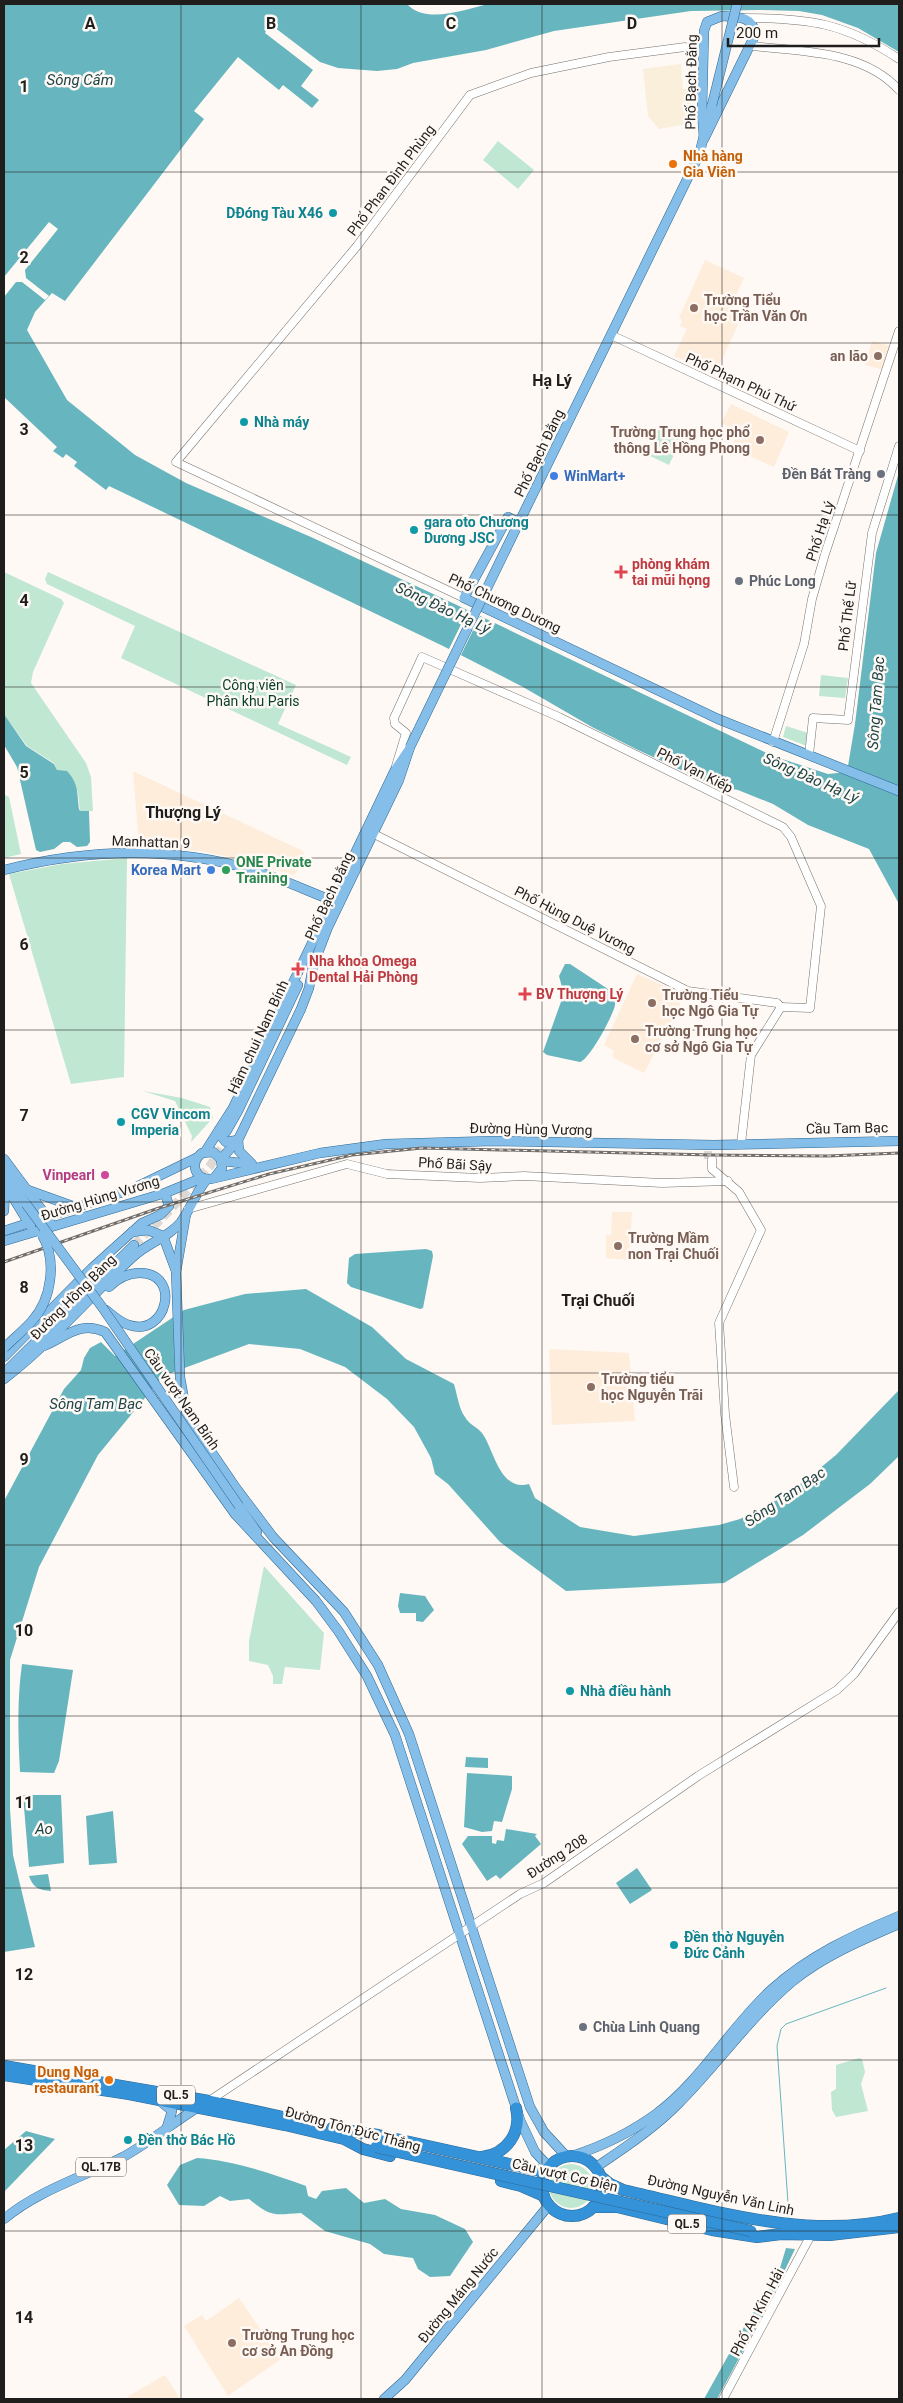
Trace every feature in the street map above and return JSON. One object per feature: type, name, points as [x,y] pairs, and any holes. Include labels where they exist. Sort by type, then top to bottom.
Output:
[{"type":"highway","name":"Đường Tôn Đức Thắng","points":[[4,2066],[209,2101],[345,2135],[369,2151],[513,2183],[546,2200]]},
{"type":"highway","name":"Đường Tôn Đức Thắng","points":[[4,2075],[129,2094],[196,2109],[345,2135],[378,2135],[547,2170]]},
{"type":"highway","points":[[479,2156],[494,2154],[511,2142],[518,2123],[516,2108]]},
{"type":"highway","name":"Cầu vượt Cơ Điện","points":[[345,2135],[377,2144],[752,2227],[782,2230]]},
{"type":"highway","points":[[570,2156],[586,2160],[598,2172],[600,2194],[593,2207],[581,2214],[571,2216],[557,2212],[546,2200],[542,2186],[547,2170],[557,2160],[570,2156]]},
{"type":"highway","name":"Đường Nguyễn Văn Linh","points":[[598,2172],[610,2184],[623,2190],[811,2236],[899,2227]]},
{"type":"highway","name":"Đường Nguyễn Văn Linh","points":[[593,2207],[616,2207],[712,2230],[742,2236],[764,2237],[782,2230],[899,2218]]},
{"type":"main road","name":"Phố Bạch Đằng","points":[[221,1160],[228,1134],[301,1009],[313,966],[328,927],[395,770],[409,749],[699,155],[737,4]]},
{"type":"main road","name":"Phố Bạch Đằng","points":[[722,16],[746,18],[755,29],[752,46],[704,139],[702,53],[707,22],[722,16]]},
{"type":"main road","points":[[464,598],[508,517],[520,523]]},
{"type":"main road","name":"Phố Chương Dương","points":[[464,598],[718,719],[899,791]]},
{"type":"main road","name":"Phố Bạch Đằng","points":[[308,952],[332,900],[399,780],[409,749]]},
{"type":"main road","name":"Manhattan 9","points":[[4,870],[70,856],[145,853],[183,856],[230,864],[270,876],[332,900]]},
{"type":"main road","name":"Hầm chui Nam Bính","points":[[228,1134],[293,999],[304,970],[308,952]]},
{"type":"main road","name":"Phố Bạch Đằng","points":[[205,1152],[228,1134]]},
{"type":"main road","points":[[228,1134],[239,1151],[252,1164]]},
{"type":"main road","name":"Đường Hùng Vương","points":[[4,1241],[165,1193],[208,1178],[320,1153],[386,1144],[494,1141],[711,1152],[741,1144],[794,1143]]},
{"type":"main road","name":"Cầu Tam Bạc","points":[[794,1143],[899,1141]]},
{"type":"main road","points":[[205,1152],[213,1152],[221,1160],[221,1172],[208,1178],[195,1170],[196,1158],[205,1152]]},
{"type":"main road","name":"Đường Hùng Vương","points":[[4,1231],[132,1189],[196,1158]]},
{"type":"main road","points":[[4,1159],[53,1227]]},
{"type":"main road","name":"Đường Hùng Vương","points":[[221,1160],[268,1165]]},
{"type":"main road","name":"Cầu vượt Nam Bính","points":[[4,1171],[102,1307],[265,1545]]},
{"type":"main road","name":"Đường Hồng Bàng","points":[[4,1357],[92,1268],[133,1243],[163,1236],[179,1223],[208,1178]]},
{"type":"main road","points":[[4,1184],[6,1205],[4,1211]]},
{"type":"main road","points":[[4,1184],[34,1231]]},
{"type":"main road","points":[[25,1189],[78,1208],[81,1218]]},
{"type":"main road","points":[[4,1374],[133,1243],[142,1223],[166,1211],[170,1206],[165,1193]]},
{"type":"main road","points":[[4,1348],[33,1320],[47,1294],[50,1282],[50,1260],[46,1243],[26,1204]]},
{"type":"main road","points":[[187,1211],[176,1272],[180,1377],[187,1416]]},
{"type":"main road","points":[[4,1365],[148,1230],[163,1236],[176,1272]]},
{"type":"main road","name":"Đường Hồng Bàng","points":[[4,1379],[44,1346],[73,1318],[133,1243]]},
{"type":"main road","name":"Cầu vượt Nam Bính","points":[[73,1318],[115,1281],[136,1273],[150,1275],[160,1280],[164,1288],[166,1304],[163,1312],[156,1320],[143,1326],[128,1325],[102,1307]]},
{"type":"main road","points":[[44,1346],[78,1328],[86,1326],[105,1332],[235,1514],[316,1601],[339,1632],[370,1682],[395,1736],[516,2108],[535,2152],[547,2170]]},
{"type":"main road","points":[[173,1426],[172,1415],[175,1412],[181,1412],[187,1416],[236,1488],[273,1537],[326,1592],[352,1624],[378,1665],[409,1734],[536,2120],[549,2138],[570,2156],[614,2140],[656,2114],[690,2081],[762,1999],[791,1973],[849,1937],[899,1916]]},
{"type":"main road","name":"Cầu vượt Nam Bính","points":[[239,1506],[273,1537]]},
{"type":"main road","points":[[339,1632],[352,1624]]},
{"type":"main road","points":[[598,2172],[678,2105],[757,2015],[793,1981],[845,1948],[899,1924]]},
{"type":"main road","points":[[509,2084],[517,2089],[522,2080]]},
{"type":"main road","points":[[160,2101],[172,2111],[172,2116],[166,2128]]},
{"type":"main road","points":[[196,2109],[209,2101]]},
{"type":"main road","name":"QL.17B","points":[[4,2219],[46,2192],[126,2155],[196,2109]]},
{"type":"main road","name":"Đường Máng Nước","points":[[384,2399],[406,2380],[546,2200]]},
{"type":"street","points":[[746,18],[807,20],[831,24],[880,46],[899,59]]},
{"type":"street","points":[[752,46],[848,59],[880,73],[899,90]]},
{"type":"street","name":"Phố Phan Đình Phùng","points":[[176,462],[357,246],[470,95],[532,73],[609,57],[685,47],[702,53]]},
{"type":"street","name":"Phố Hạ Lý","points":[[773,742],[804,644],[812,599],[825,554],[899,331]]},
{"type":"street","name":"Phố Phạm Phú Thứ","points":[[611,335],[860,451]]},
{"type":"street","name":"Phố Thế Lữ","points":[[809,755],[813,718],[848,720],[872,533],[899,446]]},
{"type":"street","name":"Phố Chương Dương","points":[[176,462],[464,598]]},
{"type":"street","name":"Phố Vạn Kiếp","points":[[395,770],[406,733],[395,724],[394,718],[422,657],[545,711],[778,824],[791,837],[821,906],[810,1008]]},
{"type":"street","name":"Phố Hùng Duệ Vương","points":[[370,832],[688,991],[778,1003],[781,1007],[810,1008]]},
{"type":"street","points":[[741,1144],[751,1055],[781,1007]]},
{"type":"street","points":[[711,1152],[712,1169],[739,1192],[761,1230],[719,1323],[725,1414],[734,1487]]},
{"type":"street","points":[[707,1182],[711,1152]]},
{"type":"street","name":"Phố Bãi Sậy","points":[[187,1211],[347,1164],[387,1174],[480,1178],[524,1176],[662,1183],[728,1182]]},
{"type":"street","name":"Đường 208","points":[[209,2101],[520,1894],[544,1883],[698,1776],[837,1690],[854,1674],[899,1612]]},
{"type":"street","name":"Phố An Kim Hải","points":[[723,2399],[811,2236]]},
{"type":"shaded area","points":[[681,64],[683,89],[694,89],[693,123],[659,129],[648,116],[643,69]]},
{"type":"shaded area","points":[[705,260],[744,278],[728,312],[741,318],[715,375],[674,356],[687,329],[680,326],[682,320],[679,318]]},
{"type":"shaded area","name":"an lão","points":[[872,341],[891,346],[884,370],[865,365]]},
{"type":"shaded area","name":"Trường Trung học phổ thông Lê Hồng Phong","points":[[731,404],[789,432],[774,467],[731,448],[737,431],[721,423]]},
{"type":"shaded area","points":[[133,771],[303,851],[305,856],[296,874],[291,875],[249,861],[200,851],[139,845]]},
{"type":"shaded area","points":[[637,974],[685,995],[644,1073],[612,1057],[614,1051],[604,1045]]},
{"type":"shaded area","name":"Trường Mầm non Trại Chuối","points":[[612,1212],[632,1212],[629,1260],[606,1258],[606,1235],[611,1235]]},
{"type":"shaded area","name":"Trường tiểu học Nguyễn Trãi","points":[[549,1349],[629,1353],[635,1421],[552,1425]]},
{"type":"shaded area","name":"Trường Trung học cơ sở An Đồng","points":[[239,2298],[281,2359],[228,2396],[184,2326],[202,2315],[206,2321]]},
{"type":"shaded area","points":[[165,2375],[180,2399],[124,2399]]},
{"type":"green space","points":[[498,141],[534,170],[518,189],[483,160]]},
{"type":"green space","points":[[658,429],[681,440],[669,465],[646,454]]},
{"type":"green space","points":[[4,572],[61,599],[64,603],[33,672],[31,683],[86,763],[91,777],[93,811],[80,811],[78,792],[64,772],[57,770],[54,763],[27,746],[4,714]]},
{"type":"green space","name":"Công viên Phân khu Paris","points":[[48,572],[296,685],[278,724],[351,757],[347,765],[121,658],[135,626],[47,584],[45,579]]},
{"type":"green space","points":[[821,675],[848,678],[845,698],[819,696]]},
{"type":"green space","points":[[786,726],[808,733],[807,746],[783,737]]},
{"type":"green space","points":[[5,795],[9,797],[21,854],[4,858]]},
{"type":"green space","points":[[127,858],[124,1077],[71,1084],[9,874],[62,864]]},
{"type":"green space","points":[[143,1091],[182,1098],[210,1107],[213,1118],[191,1142],[192,1136],[175,1101]]},
{"type":"green space","points":[[264,1566],[324,1633],[320,1670],[285,1667],[282,1684],[273,1684],[273,1676],[268,1665],[249,1661],[249,1641]]},
{"type":"green space","points":[[859,2058],[862,2059],[865,2072],[861,2084],[868,2111],[836,2117],[832,2110],[831,2092],[836,2089],[836,2065]]},
{"type":"green space","points":[[571,2164],[583,2168],[589,2174],[593,2186],[589,2198],[583,2204],[571,2208],[559,2204],[553,2198],[549,2186],[553,2174],[559,2168]]},
{"type":"water","points":[[4,4],[407,4],[424,14],[435,15],[458,12],[489,4],[899,4],[899,52],[858,28],[822,15],[799,11],[691,11],[554,31],[486,50],[413,63],[397,69],[377,71],[338,68],[320,62],[270,24],[265,33],[313,70],[301,86],[319,100],[312,108],[283,85],[279,90],[238,57],[194,111],[204,119],[65,301],[52,293],[35,312],[27,330],[67,400],[135,455],[186,483],[311,537],[773,756],[828,774],[847,772],[855,724],[876,553],[899,472],[899,904],[869,849],[808,825],[773,804],[738,790],[715,786],[638,750],[443,646],[109,486],[106,490],[74,466],[77,462],[66,454],[63,458],[53,451],[57,447],[4,397]]},
{"type":"water","points":[[4,714],[26,746],[54,764],[57,770],[67,771],[74,780],[79,809],[80,811],[89,811],[90,842],[87,846],[77,847],[70,842],[63,842],[54,849],[40,852],[36,850],[17,767],[4,745]]},
{"type":"water","points":[[565,964],[570,964],[614,993],[615,999],[613,1011],[600,1037],[589,1054],[580,1062],[547,1055],[543,1052],[562,999],[563,991],[559,976]]},
{"type":"water","points":[[426,1249],[432,1251],[433,1256],[423,1308],[420,1309],[351,1287],[347,1283],[349,1258],[355,1254]]},
{"type":"water","name":"Sông Tam Bạc","points":[[306,1289],[372,1327],[406,1359],[454,1384],[463,1414],[482,1433],[505,1477],[519,1485],[529,1484],[535,1498],[580,1527],[634,1536],[719,1525],[740,1519],[776,1500],[803,1482],[836,1455],[899,1390],[899,1456],[870,1484],[803,1535],[724,1583],[566,1591],[500,1542],[448,1484],[435,1474],[431,1458],[414,1427],[387,1399],[345,1367],[300,1349],[249,1344],[163,1376],[98,1455],[39,1567],[10,1660],[10,1809],[13,1855],[35,1947],[4,1952],[4,1501],[64,1389],[81,1370],[84,1358],[90,1348],[101,1342],[115,1356],[184,1310],[245,1294]]},
{"type":"water","points":[[400,1593],[425,1596],[434,1610],[423,1622],[416,1621],[416,1613],[400,1613],[398,1606]]},
{"type":"water","points":[[22,1664],[73,1670],[59,1761],[54,1773],[20,1772],[18,1718]]},
{"type":"water","points":[[466,1757],[488,1758],[488,1768],[465,1767]]},
{"type":"water","points":[[467,1773],[512,1776],[512,1789],[502,1822],[494,1821],[492,1831],[482,1832],[464,1827]]},
{"type":"water","name":"Ao","points":[[23,1795],[61,1795],[64,1863],[29,1867]]},
{"type":"water","name":"Ao","points":[[113,1811],[117,1863],[89,1865],[86,1816]]},
{"type":"water","points":[[506,1829],[537,1834],[535,1836],[541,1844],[500,1879],[496,1875],[487,1881],[462,1844],[468,1836],[492,1836],[492,1843],[496,1844],[497,1840],[504,1841]]},
{"type":"water","points":[[637,1868],[652,1890],[630,1904],[616,1883]]},
{"type":"water","name":"Ao","points":[[48,1874],[51,1891],[37,1888],[29,1876]]},
{"type":"water","points":[[26,2131],[55,2139],[4,2192],[4,2150]]},
{"type":"water","points":[[197,2158],[252,2168],[280,2177],[306,2186],[308,2196],[316,2199],[322,2191],[346,2188],[364,2203],[385,2199],[401,2209],[435,2215],[465,2229],[473,2242],[450,2276],[430,2277],[418,2269],[413,2258],[384,2254],[370,2244],[325,2231],[301,2213],[273,2214],[262,2209],[249,2199],[230,2201],[220,2196],[204,2206],[179,2205],[167,2185],[180,2165]]},
{"type":"water","points":[[786,2248],[795,2249],[770,2301],[717,2399],[704,2399],[744,2327],[780,2268]]},
{"type":"pier","points":[[49,222],[58,229],[25,270],[26,278],[49,296],[45,300],[22,282],[16,282],[4,297],[4,277]]},
{"type":"pier","points":[[469,608],[481,614],[460,657],[448,651]]},
{"type":"waterway","points":[[789,2217],[777,2046],[781,2029],[786,2024],[886,1988]]},
{"type":"tunnel","points":[[134,1245],[170,1210],[210,1166],[231,1134]]},
{"type":"tunnel","points":[[708,1151],[708,1159]]},
{"type":"railway","points":[[4,1262],[159,1208],[269,1174],[352,1155],[422,1148],[711,1155],[828,1156],[899,1153]]},
{"type":"place","name":"Nhà hàng Gia Viên","points":[[673,164]]},
{"type":"place","name":"DĐóng Tàu X46","points":[[333,213]]},
{"type":"place","name":"Trường Tiểu học Trần Văn Ơn","points":[[694,308]]},
{"type":"place","name":"an lão","points":[[878,356]]},
{"type":"place","name":"Nhà máy","points":[[244,422]]},
{"type":"place","name":"Trường Trung học phổ thông Lê Hồng Phong","points":[[760,440]]},
{"type":"place","name":"Đền Bát Tràng","points":[[881,474]]},
{"type":"place","name":"WinMart+","points":[[554,476]]},
{"type":"place","name":"gara oto Chương Dương JSC","points":[[414,530]]},
{"type":"place","name":"phòng khám tai mũi họng","points":[[621,572]]},
{"type":"place","name":"Phúc Long","points":[[739,581]]},
{"type":"place","name":"Korea Mart","points":[[211,870]]},
{"type":"place","name":"ONE Private Training","points":[[226,870]]},
{"type":"place","name":"Nha khoa Omega Dental Hải Phòng","points":[[298,969]]},
{"type":"place","name":"BV Thượng Lý","points":[[525,994]]},
{"type":"place","name":"Trường Tiểu học Ngô Gia Tự","points":[[652,1003]]},
{"type":"place","name":"Trường Trung học cơ sở Ngô Gia Tự","points":[[635,1039]]},
{"type":"place","name":"CGV Vincom Imperia","points":[[121,1122]]},
{"type":"place","name":"Vinpearl","points":[[105,1175]]},
{"type":"place","name":"Trường Mầm non Trại Chuối","points":[[618,1246]]},
{"type":"place","name":"Trường tiểu học Nguyễn Trãi","points":[[591,1387]]},
{"type":"place","name":"Nhà điều hành","points":[[570,1691]]},
{"type":"place","name":"Đền thờ Nguyễn Đức Cảnh","points":[[674,1945]]},
{"type":"place","name":"Chùa Linh Quang","points":[[583,2027]]},
{"type":"place","name":"Dung Nga restaurant","points":[[109,2080]]},
{"type":"place","name":"Đền thờ Bác Hồ","points":[[128,2140]]},
{"type":"place","name":"Trường Trung học cơ sở An Đồng","points":[[232,2343]]},
{"type":"district","name":"Hạ Lý","points":[[552,380]]},
{"type":"district","name":"Thượng Lý","points":[[183,812]]},
{"type":"district","name":"Trại Chuối","points":[[598,1300]]},
{"type":"water label","name":"Sông Cấm","points":[[80,80]]},
{"type":"water label","name":"Sông Đào Hạ Lý","points":[[443,608]]},
{"type":"water label","name":"Sông Đào Hạ Lý","points":[[811,778]]}]
